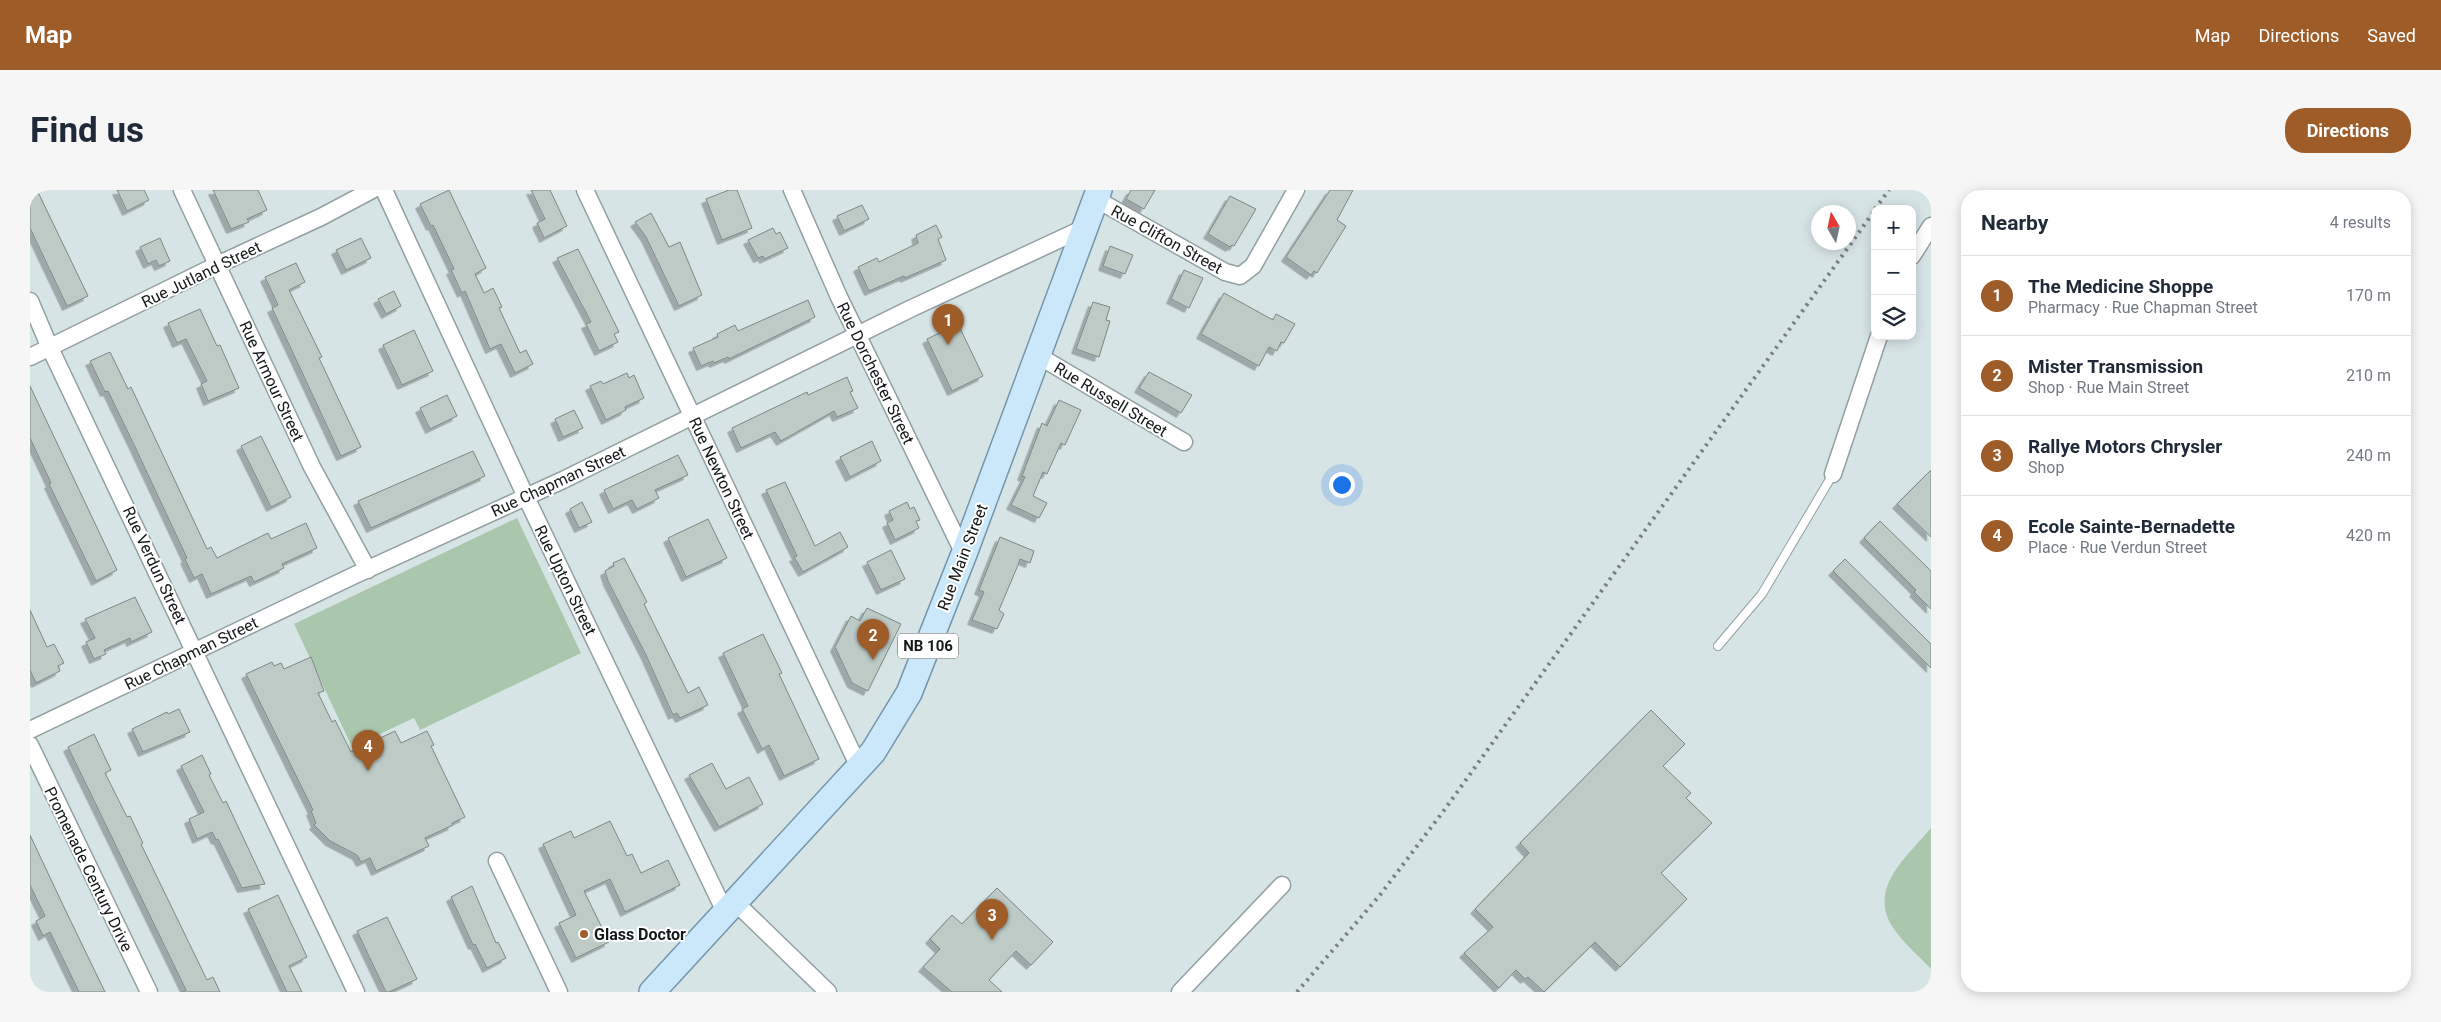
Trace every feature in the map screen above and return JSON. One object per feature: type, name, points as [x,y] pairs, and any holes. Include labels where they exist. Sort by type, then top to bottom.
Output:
[{"type":"main road","name":"Rue Main Street","points":[[652,992],[873,752],[909,693],[964,554],[1097,194]]},
{"type":"street","name":"Rue Armour Street","points":[[182,190],[312,467],[368,570]]},
{"type":"street","name":"Rue Jutland Street","points":[[30,357],[217,265],[321,217],[372,190]]},
{"type":"street","name":"Rue Upton Street","points":[[384,190],[526,497],[731,908]]},
{"type":"street","name":"Rue Newton Street","points":[[585,190],[859,767]]},
{"type":"street","name":"Rue Dorchester Street","points":[[792,190],[858,336],[964,554]]},
{"type":"street","name":"Rue Clifton Street","points":[[1097,194],[1225,272],[1240,276],[1253,266],[1296,190]]},
{"type":"street","points":[[1916,250],[1931,226]]},
{"type":"street","name":"Rue Chapman Street","points":[[30,730],[526,497],[910,309],[1084,228]]},
{"type":"street","name":"Rue Verdun Street","points":[[30,301],[50,348],[356,992]]},
{"type":"street","points":[[1833,474],[1878,340]]},
{"type":"street","name":"Rue Russell Street","points":[[1037,355],[1184,442]]},
{"type":"street","name":"Promenade Century Drive","points":[[30,745],[149,992]]},
{"type":"street","points":[[496,860],[559,992]]},
{"type":"street","points":[[1180,992],[1282,885]]},
{"type":"street","points":[[731,908],[828,992]]},
{"type":"lane","points":[[1718,646],[1762,594],[1833,474]]},
{"type":"green space","points":[[517,518],[581,653],[420,730],[414,718],[352,747],[294,624]]},
{"type":"green space","points":[[1931,828],[1931,969],[1892,926],[1886,912],[1885,898],[1888,885],[1894,873]]},
{"type":"building","points":[[30,190],[37,190],[88,296],[67,306],[30,228]]},
{"type":"building","points":[[117,190],[144,190],[149,200],[127,211]]},
{"type":"building","points":[[213,190],[258,190],[267,210],[247,219],[249,222],[231,229]]},
{"type":"building","points":[[449,190],[486,268],[475,274],[484,293],[493,288],[502,307],[499,308],[520,353],[526,350],[533,364],[515,373],[501,344],[490,349],[465,291],[462,293],[451,270],[454,269],[433,225],[431,226],[420,204]]},
{"type":"building","points":[[531,190],[550,190],[567,226],[544,238],[537,223],[545,219]]},
{"type":"building","points":[[729,190],[737,190],[752,228],[722,240],[706,199]]},
{"type":"building","points":[[1131,190],[1155,190],[1144,209],[1126,199]]},
{"type":"building","points":[[1330,190],[1353,190],[1337,220],[1346,226],[1317,273],[1314,271],[1311,275],[1286,257]]},
{"type":"building","points":[[1230,196],[1256,209],[1234,246],[1230,247],[1208,234]]},
{"type":"building","points":[[862,205],[869,219],[844,231],[837,216]]},
{"type":"building","points":[[651,213],[669,247],[680,242],[702,295],[679,306],[646,237],[635,222]]},
{"type":"building","points":[[936,225],[942,237],[938,239],[946,260],[869,291],[858,267],[877,258],[879,262],[918,243],[916,235]]},
{"type":"building","points":[[773,228],[776,234],[780,232],[788,248],[764,259],[763,256],[758,258],[748,240]]},
{"type":"building","points":[[160,238],[170,261],[159,266],[156,260],[148,264],[140,247]]},
{"type":"building","points":[[361,238],[371,258],[346,270],[336,250]]},
{"type":"building","points":[[1110,246],[1133,255],[1125,274],[1103,266]]},
{"type":"building","points":[[578,249],[619,332],[614,334],[618,342],[599,351],[586,324],[591,322],[557,258]]},
{"type":"building","points":[[296,263],[305,282],[289,290],[322,357],[319,358],[361,447],[341,456],[272,308],[278,305],[265,277]]},
{"type":"building","points":[[1184,270],[1203,278],[1189,308],[1171,299]]},
{"type":"building","points":[[394,291],[401,306],[386,314],[378,299]]},
{"type":"building","points":[[1224,293],[1273,320],[1276,314],[1295,324],[1284,343],[1281,342],[1277,351],[1269,347],[1259,366],[1201,334]]},
{"type":"building","points":[[808,300],[815,317],[729,359],[728,357],[701,366],[693,348],[718,337],[717,334],[735,325],[738,331]]},
{"type":"building","points":[[1093,302],[1110,307],[1106,320],[1110,321],[1099,357],[1076,349]]},
{"type":"building","points":[[200,309],[217,346],[220,345],[239,388],[208,401],[201,384],[207,381],[186,339],[177,343],[168,323]]},
{"type":"building","points":[[958,324],[983,376],[952,391],[927,339]]},
{"type":"building","points":[[414,330],[433,371],[402,385],[383,345]]},
{"type":"building","points":[[110,352],[128,389],[131,387],[207,549],[211,547],[217,558],[268,533],[271,539],[306,523],[317,548],[282,564],[284,568],[254,582],[251,576],[211,594],[202,574],[194,578],[185,559],[187,558],[136,449],[108,391],[105,392],[90,361]]},
{"type":"building","points":[[1149,372],[1192,395],[1181,413],[1139,388]]},
{"type":"building","points":[[627,373],[629,378],[634,375],[644,398],[625,407],[626,410],[606,420],[590,386],[601,381],[603,384]]},
{"type":"building","points":[[847,377],[853,391],[850,392],[858,408],[837,417],[834,411],[781,441],[775,432],[741,448],[732,428],[807,392],[808,395]]},
{"type":"building","points":[[30,386],[117,570],[96,581],[49,484],[51,483],[30,438]]},
{"type":"building","points":[[447,395],[457,416],[430,429],[420,408]]},
{"type":"building","points":[[1059,400],[1081,410],[1065,445],[1061,443],[1047,474],[1043,472],[1033,496],[1047,503],[1039,518],[1011,505],[1025,477],[1022,476],[1042,423],[1047,426]]},
{"type":"building","points":[[574,410],[583,428],[563,437],[555,419]]},
{"type":"building","points":[[261,436],[291,497],[271,507],[241,446]]},
{"type":"building","points":[[872,441],[881,461],[850,477],[840,457]]},
{"type":"building","points":[[473,451],[485,476],[371,528],[358,501]]},
{"type":"building","points":[[678,455],[688,475],[655,490],[659,498],[637,509],[632,500],[613,509],[604,490]]},
{"type":"building","points":[[1931,470],[1931,537],[1897,504]]},
{"type":"building","points":[[785,482],[815,546],[840,532],[848,547],[803,572],[794,557],[797,556],[766,490]]},
{"type":"building","points":[[582,502],[592,522],[579,528],[570,509]]},
{"type":"building","points":[[907,502],[910,509],[914,507],[920,520],[916,521],[919,528],[895,540],[887,523],[893,520],[889,511]]},
{"type":"building","points":[[708,519],[727,558],[686,577],[668,538]]},
{"type":"building","points":[[1880,521],[1931,571],[1931,609],[1914,592],[1916,590],[1864,538]]},
{"type":"building","points":[[1000,537],[1034,551],[1030,563],[1020,559],[999,610],[1004,614],[997,629],[972,620],[984,592],[979,590]]},
{"type":"building","points":[[891,550],[905,579],[881,590],[867,562]]},
{"type":"building","points":[[624,558],[647,602],[644,604],[688,693],[699,687],[708,705],[680,718],[677,713],[673,715],[646,655],[608,581],[605,571],[614,566],[613,563]]},
{"type":"building","points":[[1845,559],[1931,644],[1931,668],[1833,571]]},
{"type":"building","points":[[135,597],[152,632],[131,642],[130,638],[104,650],[106,654],[94,659],[86,642],[95,638],[85,619]]},
{"type":"building","points":[[867,608],[901,624],[868,691],[852,683],[835,647],[851,616],[860,621]]},
{"type":"building","points":[[30,610],[47,647],[54,644],[64,663],[58,666],[60,671],[36,683],[30,670]]},
{"type":"building","points":[[763,634],[782,673],[779,674],[819,759],[784,776],[769,745],[762,749],[742,709],[748,706],[723,653]]},
{"type":"building","points":[[311,657],[324,691],[318,693],[332,722],[335,720],[351,752],[395,731],[401,743],[427,731],[434,745],[431,746],[465,817],[452,823],[453,825],[425,838],[429,846],[376,871],[370,858],[361,862],[357,855],[330,841],[314,825],[316,823],[311,811],[313,810],[246,674],[272,662],[274,666],[281,663],[284,669]]},
{"type":"building","points":[[179,709],[190,732],[143,752],[132,729],[167,712],[168,714]]},
{"type":"building","points":[[1651,710],[1685,744],[1663,766],[1691,793],[1686,798],[1712,823],[1661,873],[1687,899],[1620,967],[1595,942],[1544,992],[1528,977],[1525,979],[1516,970],[1499,988],[1464,953],[1493,927],[1475,909],[1529,853],[1520,843]]},
{"type":"building","points":[[94,734],[111,770],[105,773],[127,817],[130,816],[143,843],[141,844],[207,980],[213,977],[220,992],[182,992],[186,990],[68,747]]},
{"type":"building","points":[[202,755],[211,774],[209,775],[223,803],[226,801],[265,884],[242,888],[218,839],[216,840],[212,832],[197,839],[189,819],[204,812],[181,766]]},
{"type":"building","points":[[712,763],[726,789],[749,777],[763,804],[719,827],[689,775]]},
{"type":"building","points":[[610,821],[627,856],[632,854],[641,873],[668,860],[680,885],[625,912],[610,879],[584,891],[609,942],[576,958],[559,923],[576,915],[543,844],[571,831],[574,838]]},
{"type":"building","points":[[30,835],[105,992],[79,992],[50,932],[43,936],[36,921],[45,916],[30,885]]},
{"type":"building","points":[[472,886],[496,943],[498,942],[506,958],[487,968],[475,944],[473,945],[451,897]]},
{"type":"building","points":[[997,888],[1053,942],[1031,965],[1016,951],[989,980],[1002,992],[952,992],[923,967],[940,949],[930,939],[952,915],[962,924]]},
{"type":"building","points":[[278,895],[307,957],[289,966],[302,992],[287,992],[248,909]]},
{"type":"building","points":[[387,917],[417,979],[389,992],[386,992],[357,931]]},
{"type":"railway","points":[[1878,205],[1889,190]]},
{"type":"railway","points":[[1297,992],[1380,895],[1445,809],[1871,216]]},
{"type":"place","name":"The Medicine Shoppe","points":[[948,345]]},
{"type":"place","name":"Mister Transmission","points":[[873,660]]},
{"type":"place","name":"Ecole Sainte-Bernadette","points":[[368,771]]},
{"type":"place","name":"Glass Doctor","points":[[584,934]]},
{"type":"place","name":"Rallye Motors Chrysler","points":[[992,940]]}]
